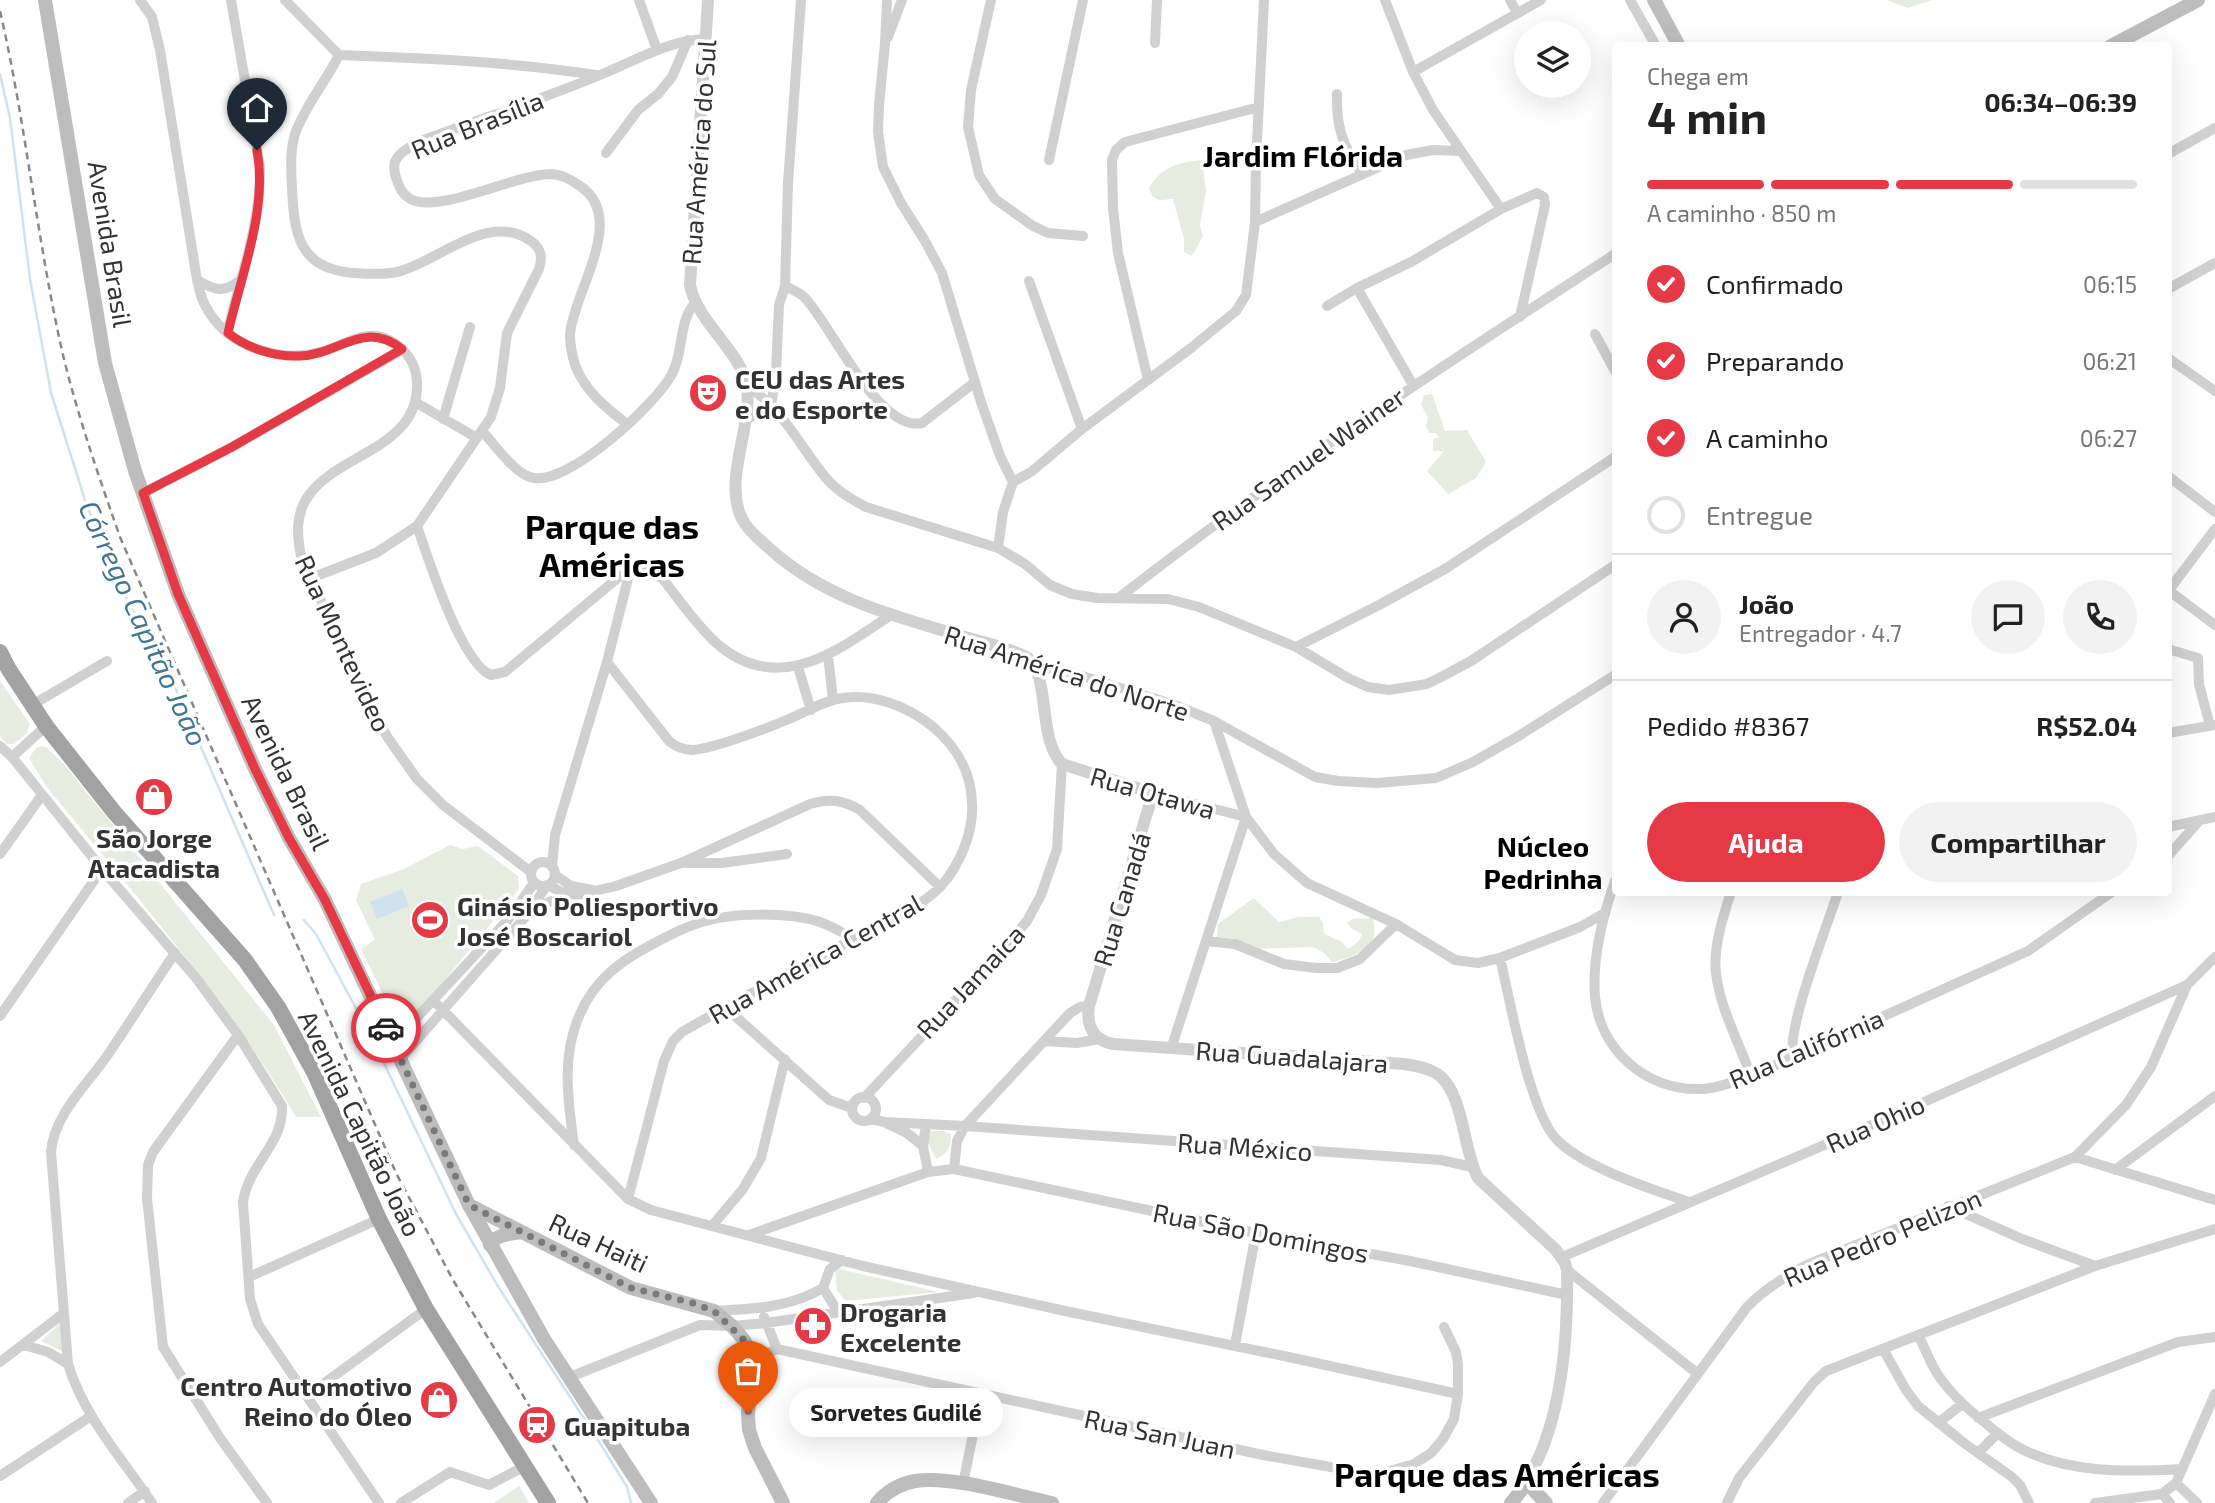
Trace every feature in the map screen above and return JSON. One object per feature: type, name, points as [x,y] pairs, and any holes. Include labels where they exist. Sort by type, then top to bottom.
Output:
[{"type":"highway","name":"Avenida Capitão João","points":[[0,652],[46,726],[114,812],[245,960],[278,1007],[314,1072],[379,1219],[426,1309],[548,1503]]},
{"type":"main road","name":"Avenida Brasil","points":[[46,0],[105,363],[123,432],[178,594],[255,769],[289,838],[325,900],[469,1205],[544,1339],[651,1503]]},
{"type":"main road","points":[[1654,0],[1677,42]]},
{"type":"main road","points":[[2119,42],[2198,0]]},
{"type":"main road","name":"Rua Haiti","points":[[469,1205],[631,1288],[693,1303],[714,1311],[744,1340],[754,1359]]},
{"type":"main road","name":"Rua Haiti","points":[[490,1245],[501,1236],[522,1232]]},
{"type":"main road","points":[[754,1359],[749,1395],[750,1430],[755,1448],[783,1503]]},
{"type":"main road","points":[[878,1503],[893,1489],[916,1481],[931,1480],[1052,1503]]},
{"type":"main road","points":[[1522,1495],[1546,1503]]},
{"type":"street","points":[[140,0],[152,17],[162,56],[197,280],[204,303],[228,333],[255,349],[299,356],[323,351],[369,335],[382,337],[402,349],[414,362],[417,388],[415,402],[443,419],[480,435],[519,471],[531,478],[538,478],[565,471],[586,458],[627,424],[664,387],[673,372],[686,319],[695,303]]},
{"type":"street","points":[[228,333],[258,209],[260,167],[231,0]]},
{"type":"street","points":[[285,0],[339,55],[477,61],[600,75]]},
{"type":"street","points":[[639,0],[657,50]]},
{"type":"street","name":"Rua América do Sul","points":[[695,303],[689,273],[708,0]]},
{"type":"street","points":[[771,406],[776,373],[779,305],[785,286],[788,183],[801,0]]},
{"type":"street","points":[[887,0],[878,132],[883,167],[942,273],[1000,456],[1013,482]]},
{"type":"street","points":[[885,44],[902,0]]},
{"type":"street","points":[[991,0],[971,90],[968,127],[979,175],[995,199],[1032,226],[1048,233],[1083,236]]},
{"type":"street","points":[[1049,160],[1083,0]]},
{"type":"street","points":[[1155,43],[1157,0]]},
{"type":"street","points":[[998,548],[1003,512],[1013,482],[1031,472],[1082,429],[1191,348],[1241,304],[1248,285],[1255,222],[1264,0]]},
{"type":"street","points":[[1385,0],[1413,72],[1433,110],[1501,209]]},
{"type":"street","points":[[1510,0],[1517,13]]},
{"type":"street","points":[[1413,72],[1541,0]]},
{"type":"street","points":[[1630,0],[1654,42]]},
{"type":"street","name":"Rua Brasília","points":[[627,424],[586,387],[576,368],[571,346],[573,321],[597,240],[598,207],[592,196],[571,181],[551,174],[438,201],[418,202],[405,196],[394,174],[398,157],[424,140],[600,75],[657,50],[688,40],[706,39]]},
{"type":"street","points":[[606,153],[638,110],[658,94],[672,77],[688,40]]},
{"type":"street","points":[[311,578],[376,553],[417,526],[480,435],[497,403],[507,332],[539,269],[541,252],[522,236],[506,233],[482,234],[397,272],[366,274],[336,272],[323,267],[308,255],[295,231],[293,219],[293,142],[310,104],[339,55]]},
{"type":"street","points":[[1337,94],[1337,119],[1344,144],[1362,174]]},
{"type":"street","points":[[1148,380],[1120,264],[1112,208],[1112,160],[1120,145],[1259,107]]},
{"type":"street","points":[[2172,152],[2215,128]]},
{"type":"street","points":[[1255,222],[1406,155],[1433,150],[1461,151]]},
{"type":"street","points":[[1327,306],[1411,262],[1501,209],[1533,194],[1541,195],[1545,200],[1520,317]]},
{"type":"street","name":"Rua Samuel Wainer","points":[[1120,597],[1205,530],[1413,385],[1612,256]]},
{"type":"street","points":[[2172,287],[2215,263]]},
{"type":"street","points":[[197,280],[218,289],[230,289],[240,280]]},
{"type":"street","points":[[1030,281],[1082,429]]},
{"type":"street","points":[[785,286],[804,297],[858,377],[902,421],[912,425],[922,423],[975,382]]},
{"type":"street","points":[[1357,288],[1413,385]]},
{"type":"street","name":"Rua América do Norte","points":[[695,303],[741,370],[747,386],[736,499],[741,518],[782,560],[835,593],[891,615],[1022,654],[1036,667],[1066,671],[1125,688],[1214,721],[1315,777],[1338,782],[1377,783],[1436,778],[1471,763],[1612,677]]},
{"type":"street","points":[[443,419],[470,327]]},
{"type":"street","points":[[1595,334],[1612,365]]},
{"type":"street","points":[[143,493],[243,440],[402,349]]},
{"type":"street","points":[[2172,361],[2215,391]]},
{"type":"street","points":[[747,386],[764,397],[828,480],[846,496],[890,516],[998,548],[1015,556],[1050,585],[1061,590],[1084,597],[1168,599],[1199,607],[1296,647],[1368,687],[1389,690],[1427,684],[1471,661],[1612,567]]},
{"type":"street","name":"Rua Montevideo","points":[[415,402],[397,432],[316,486],[306,498],[300,512],[297,537],[301,556],[359,686],[388,738],[417,779],[443,805],[535,871]]},
{"type":"street","points":[[747,405],[771,406]]},
{"type":"street","points":[[745,419],[771,406]]},
{"type":"street","points":[[1296,647],[1445,569],[1612,459]]},
{"type":"street","points":[[2172,479],[2215,512]]},
{"type":"street","points":[[417,526],[453,621],[474,661],[491,675],[505,672],[619,577],[640,569],[653,571],[663,579],[714,641],[734,656],[765,667],[798,667],[828,655],[891,615]]},
{"type":"street","points":[[2172,586],[2215,529]]},
{"type":"street","points":[[393,1042],[507,921],[555,835],[607,662],[630,571]]},
{"type":"street","points":[[2172,592],[2215,625]]},
{"type":"street","points":[[2172,650],[2198,658],[2199,684],[2213,725],[2172,732]]},
{"type":"street","points":[[828,655],[833,700]]},
{"type":"street","points":[[32,705],[107,661]]},
{"type":"street","name":"Rua América Central","points":[[607,662],[669,741],[682,749],[693,750],[709,746],[786,721],[833,700],[856,697],[873,699],[909,710],[941,734],[960,756],[971,786],[972,822],[968,838],[956,864],[940,887],[854,939],[682,1032],[669,1050],[628,1199]]},
{"type":"street","points":[[798,667],[811,710]]},
{"type":"street","name":"Rua Jamaica","points":[[864,1098],[1001,952],[1027,921],[1041,895],[1057,849],[1062,764],[1056,758],[1048,732],[1036,667]]},
{"type":"street","points":[[1214,721],[1246,817],[1274,855],[1307,883],[1396,923],[1455,960],[1478,962],[1500,958],[1580,927],[1604,914]]},
{"type":"street","points":[[12,757],[46,726]]},
{"type":"street","points":[[0,746],[175,953],[238,1035],[282,1106],[283,1117],[278,1135],[245,1189],[243,1202],[250,1299],[258,1324],[379,1503]]},
{"type":"street","name":"Rua Otawa","points":[[1062,764],[1153,793],[1246,817]]},
{"type":"street","name":"Rua Canadá","points":[[1089,1006],[1153,793]]},
{"type":"street","points":[[0,854],[42,795]]},
{"type":"street","points":[[527,915],[549,902],[569,895],[584,895],[643,878],[810,804],[838,800],[860,810],[940,887]]},
{"type":"street","points":[[1171,1049],[1246,817]]},
{"type":"street","points":[[2172,826],[2215,817]]},
{"type":"street","points":[[2172,852],[2200,820]]},
{"type":"street","points":[[400,1059],[527,915],[554,871],[555,835]]},
{"type":"street","points":[[681,863],[722,863],[787,854]]},
{"type":"street","points":[[535,871],[546,863],[571,886],[599,890]]},
{"type":"street","points":[[0,1016],[102,869]]},
{"type":"street","points":[[535,871],[540,886],[547,885],[569,895]]},
{"type":"street","name":"Rua Califórnia","points":[[1612,890],[1604,914],[1595,974],[1595,999],[1600,1020],[1618,1053],[1647,1076],[1684,1088],[1717,1086],[1751,1076],[2028,951],[2106,896]]},
{"type":"street","points":[[1730,896],[1720,934],[1716,970],[1727,1013],[1751,1076]]},
{"type":"street","points":[[1793,1056],[1793,1038],[1798,1016],[1837,896]]},
{"type":"street","points":[[575,1145],[567,1064],[570,1042],[579,1014],[592,991],[608,973],[632,955],[700,922],[722,917],[759,915],[804,919],[821,923],[854,939]]},
{"type":"street","points":[[1206,941],[1235,944],[1284,964],[1337,968],[1360,959],[1396,923]]},
{"type":"street","points":[[152,1503],[91,1416],[75,1387],[68,1364],[51,1152],[52,1141],[61,1118],[106,1057],[175,953]]},
{"type":"street","points":[[2215,957],[2187,985],[2151,1068],[2126,1105],[2075,1157],[2215,1200]]},
{"type":"street","points":[[1500,958],[1533,1091],[1543,1122],[1549,1131],[1572,1153],[1634,1183],[1689,1202]]},
{"type":"street","name":"Rua Ohio","points":[[1562,1259],[2187,985]]},
{"type":"street","points":[[433,1000],[628,1199],[667,1216],[980,1292],[1458,1394]]},
{"type":"street","points":[[954,1169],[957,1141],[965,1126],[1070,1013],[1080,1007],[1089,1006],[1090,1027],[1099,1040]]},
{"type":"street","points":[[725,1007],[829,1100],[852,1108],[858,1119],[870,1119],[875,1106],[877,1083]]},
{"type":"street","points":[[1798,1016],[1801,1037],[1807,1049]]},
{"type":"street","points":[[238,1035],[153,1152],[146,1179],[148,1216],[163,1347],[220,1438],[267,1503]]},
{"type":"street","name":"Rua Guadalajara","points":[[1045,1041],[1077,1043],[1099,1040],[1113,1044],[1171,1049],[1301,1056],[1424,1068],[1439,1075],[1452,1095],[1472,1167]]},
{"type":"street","points":[[712,1226],[749,1181],[761,1158],[785,1059]]},
{"type":"street","points":[[2115,1170],[2215,1096]]},
{"type":"street","points":[[852,1108],[856,1101],[864,1098],[899,1123]]},
{"type":"street","name":"Rua México","points":[[870,1119],[1429,1159],[1472,1167]]},
{"type":"street","points":[[885,1122],[907,1133],[923,1146]]},
{"type":"street","points":[[926,1124],[923,1146],[928,1171]]},
{"type":"street","name":"Rua Pedro Pelizon","points":[[1603,1503],[1747,1307],[1782,1277],[1948,1206],[2075,1157]]},
{"type":"street","points":[[1472,1167],[1487,1188],[1562,1259],[1698,1374]]},
{"type":"street","name":"Rua São Domingos","points":[[749,1235],[928,1171],[954,1169],[1567,1295]]},
{"type":"street","points":[[1948,1206],[2022,1239],[2095,1266]]},
{"type":"street","points":[[249,1277],[379,1219]]},
{"type":"street","points":[[1727,1503],[1739,1478],[1814,1382],[1838,1364],[1919,1336],[2095,1266],[2215,1229]]},
{"type":"street","points":[[1235,1346],[1256,1233]]},
{"type":"street","points":[[714,1311],[761,1308],[803,1299],[823,1288],[830,1269],[824,1255]]},
{"type":"street","points":[[1522,1495],[1545,1441],[1554,1410],[1566,1328],[1567,1295],[1562,1259]]},
{"type":"street","points":[[830,1269],[842,1260]]},
{"type":"street","points":[[823,1288],[838,1312]]},
{"type":"street","points":[[570,1377],[700,1325],[766,1323],[980,1292]]},
{"type":"street","points":[[754,1359],[777,1349],[761,1308]]},
{"type":"street","points":[[308,1395],[426,1309]]},
{"type":"street","points":[[0,1362],[64,1313]]},
{"type":"street","name":"Rua San Juan","points":[[777,1349],[1263,1455],[1376,1475],[1414,1464],[1431,1452],[1443,1439],[1454,1419],[1458,1394],[1456,1352],[1444,1326]]},
{"type":"street","points":[[1919,1336],[1935,1370],[1962,1404],[2018,1447],[2039,1456],[2082,1467],[2133,1472],[2182,1469]]},
{"type":"street","points":[[1979,1418],[2178,1342],[2215,1337]]},
{"type":"street","points":[[24,1345],[48,1352],[68,1364]]},
{"type":"street","points":[[1883,1349],[1918,1406],[2020,1485],[2029,1503]]},
{"type":"street","points":[[2095,1503],[2162,1494],[2176,1483],[2215,1394]]},
{"type":"street","points":[[962,1485],[981,1395]]},
{"type":"street","points":[[1938,1423],[1962,1404]]},
{"type":"street","points":[[0,1476],[91,1416]]},
{"type":"street","points":[[1978,1453],[1998,1433]]},
{"type":"street","points":[[401,1503],[450,1472],[489,1485],[525,1466]]},
{"type":"street","points":[[2176,1483],[2197,1503]]},
{"type":"street","points":[[128,1503],[145,1492]]},
{"type":"street","points":[[2162,1494],[2170,1503]]},
{"type":"shaded area","points":[[1886,0],[1932,0],[1908,8]]},
{"type":"shaded area","points":[[1202,160],[1206,191],[1200,225],[1203,236],[1192,256],[1184,252],[1184,239],[1173,199],[1160,200],[1153,197],[1149,188],[1165,170]]},
{"type":"shaded area","points":[[1432,394],[1445,431],[1467,430],[1486,462],[1476,478],[1448,494],[1427,471],[1444,451],[1433,451],[1433,439],[1440,437],[1429,433],[1426,426],[1428,418],[1421,404],[1424,395]]},
{"type":"shaded area","points":[[0,681],[30,724],[26,734],[14,744],[7,744],[0,736]]},
{"type":"shaded area","points":[[36,748],[48,748],[67,768],[274,1025],[321,1117],[296,1117],[240,1030],[209,988],[46,786],[29,758]]},
{"type":"shaded area","name":"Ginásio Poliesportivo José Boscariol","points":[[450,845],[463,849],[478,846],[518,876],[519,889],[412,1020],[402,1021],[391,1011],[361,949],[375,940],[356,900],[361,884],[404,869]]},
{"type":"shaded area","points":[[1254,898],[1279,922],[1299,917],[1319,917],[1323,923],[1324,934],[1341,941],[1348,949],[1359,941],[1362,934],[1347,923],[1353,919],[1373,918],[1373,939],[1360,952],[1332,962],[1324,953],[1313,947],[1253,949],[1232,938],[1217,937],[1218,924]]},
{"type":"shaded area","points":[[929,1131],[951,1134],[948,1150],[936,1159],[926,1139]]},
{"type":"shaded area","points":[[835,1268],[939,1292],[846,1301],[837,1291]]},
{"type":"shaded area","points":[[62,1321],[62,1351],[41,1341]]},
{"type":"shaded area","points":[[519,1486],[529,1503],[494,1503]]},
{"type":"water","points":[[402,889],[409,906],[377,919],[370,902]]},
{"type":"waterway","name":"Córrego Capitão João","points":[[0,74],[10,118],[30,279],[51,393],[87,506],[130,606],[171,678],[274,915]]},
{"type":"waterway","name":"Córrego Capitão João","points":[[304,920],[316,934],[371,1036],[456,1214],[499,1288],[585,1420]]},
{"type":"waterway","name":"Córrego Capitão João","points":[[598,1440],[627,1487],[631,1503]]},
{"type":"railway","points":[[0,11],[63,355],[82,424],[120,537],[396,1173],[453,1280],[588,1503]]},
{"type":"way so far","points":[[386,1028],[469,1205],[631,1288],[693,1303],[714,1311],[744,1340],[754,1359],[748,1413]]},
{"type":"place","name":"CEU das Artes e do Esporte","points":[[708,393]]},
{"type":"place","name":"São Jorge Atacadista","points":[[154,797]]},
{"type":"place","name":"Ginásio Poliesportivo José Boscariol","points":[[430,920]]},
{"type":"place","name":"Drogaria Excelente","points":[[813,1326]]},
{"type":"place","name":"Centro Automotivo Reino do Óleo","points":[[439,1400]]},
{"type":"place","name":"Sorvetes Gudilé","points":[[748,1413]]},
{"type":"place","name":"Guapituba","points":[[537,1425]]},
{"type":"district","name":"Jardim Flórida","points":[[1303,155]]},
{"type":"district","name":"Parque das Américas","points":[[612,545]]},
{"type":"district","name":"Núcleo Pedrinha","points":[[1543,862]]},
{"type":"district","name":"Parque das Américas","points":[[1497,1474]]},
{"type":"route","points":[[257,150],[260,167],[259,202],[228,333],[255,349],[299,356],[323,351],[369,335],[382,337],[402,349],[232,447],[143,493],[178,594],[255,769],[289,838],[325,900],[386,1028]]}]
